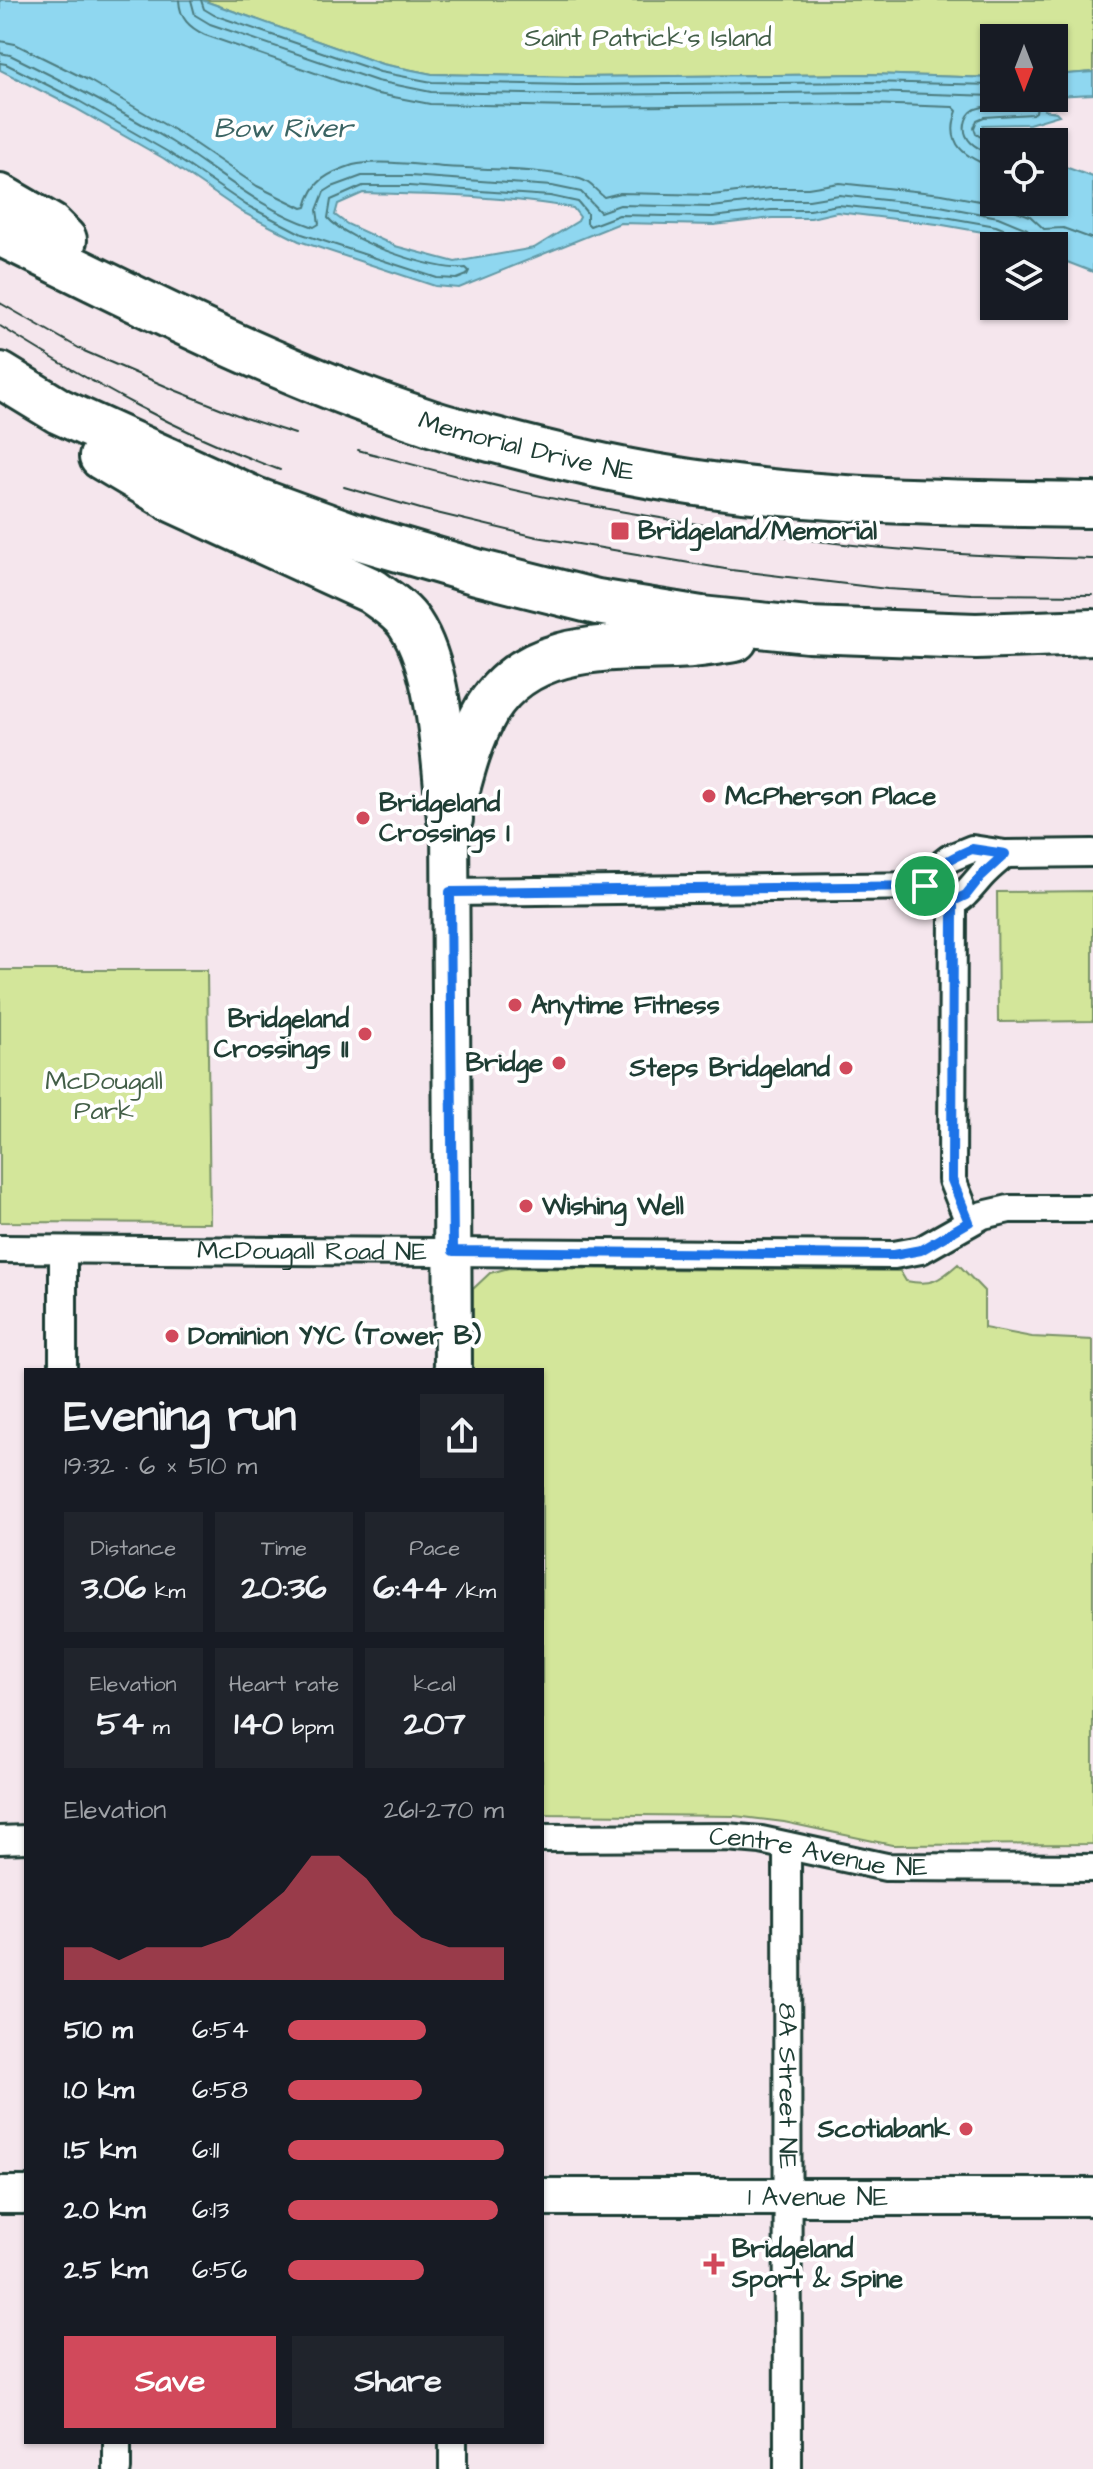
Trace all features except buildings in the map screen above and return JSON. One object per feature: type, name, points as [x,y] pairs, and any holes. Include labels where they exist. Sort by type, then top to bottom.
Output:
[{"type":"highway","points":[[0,197],[50,226],[111,287]]},
{"type":"highway","name":"Memorial Drive NE","points":[[0,233],[297,373],[425,422],[546,454],[667,479],[801,495],[938,503],[1093,505]]},
{"type":"highway","points":[[0,375],[59,411],[255,500],[351,535],[477,572],[597,602],[701,619],[808,630],[976,636],[1093,632]]},
{"type":"highway","points":[[59,411],[104,460],[176,501],[372,591],[397,609],[410,623],[427,658],[450,819]]},
{"type":"highway","points":[[450,819],[464,763],[487,709],[510,681],[552,657],[609,646],[679,646],[808,630]]},
{"type":"street","points":[[450,819],[453,1368]]},
{"type":"street","points":[[925,886],[932,872],[950,858],[972,849],[1005,854],[1093,853]]},
{"type":"street","points":[[450,892],[925,886],[938,898],[953,901],[966,895],[1005,854]]},
{"type":"street","points":[[953,901],[952,1180],[969,1222]]},
{"type":"street","name":"McDougall Road NE","points":[[0,1249],[894,1255],[921,1250],[983,1215],[1009,1209],[1093,1209]]},
{"type":"street","points":[[63,1251],[63,1368]]},
{"type":"street","name":"Centre Avenue NE","points":[[544,1838],[726,1837],[761,1840],[886,1867],[1093,1868]]},
{"type":"street","points":[[0,1840],[24,1839]]},
{"type":"street","name":"8A Street NE","points":[[787,1846],[788,2469]]},
{"type":"street","points":[[0,2195],[24,2195]]},
{"type":"street","name":"1 Avenue NE","points":[[544,2197],[1093,2197]]},
{"type":"street","points":[[117,2444],[117,2469]]},
{"type":"street","points":[[453,2444],[453,2469]]},
{"type":"green space","name":"Saint Patrick's Island","points":[[202,0],[1093,0],[1093,72],[1068,74],[1068,24],[980,24],[980,78],[868,74],[576,77],[432,74],[382,64]]},
{"type":"green space","points":[[1093,891],[1093,1021],[998,1022],[997,892]]},
{"type":"green space","name":"McDougall Park","points":[[0,970],[207,970],[210,1223],[0,1222]]},
{"type":"green space","points":[[958,1264],[984,1291],[984,1328],[1032,1337],[1093,1340],[1093,1844],[892,1845],[784,1822],[735,1816],[544,1814],[544,1368],[473,1368],[473,1289],[490,1273],[509,1268],[900,1271],[906,1281],[922,1283],[940,1278]]},
{"type":"water","name":"Bow River","points":[[0,0],[202,0],[382,64],[432,74],[576,77],[868,74],[980,78],[980,112],[1056,112],[1059,115],[1029,124],[983,125],[980,128],[980,216],[1068,216],[1068,168],[1093,177],[1093,272],[1068,262],[1068,232],[983,232],[837,212],[811,218],[772,218],[714,225],[620,223],[459,288],[435,286],[299,241],[242,212],[163,158],[0,70]],"holes":[[[363,193],[469,197],[573,208],[580,217],[534,248],[455,262],[395,246],[347,224],[335,215],[338,204]]]},
{"type":"water","points":[[1093,72],[1093,94],[1068,95],[1068,74]]},
{"type":"tram line","points":[[0,303],[84,351],[245,418],[295,434]]},
{"type":"tram line","points":[[0,326],[137,406],[207,440],[280,470]]},
{"type":"tram line","points":[[358,450],[548,497],[726,529],[927,552],[1093,559]]},
{"type":"tram line","points":[[344,487],[537,537],[731,570],[887,589],[972,594],[1093,595]]},
{"type":"place","name":"Bridgeland/Memorial","points":[[620,531]]},
{"type":"place","name":"McPherson Place","points":[[709,796]]},
{"type":"place","name":"Bridgeland Crossings I","points":[[363,818]]},
{"type":"place","name":"Anytime Fitness","points":[[515,1005]]},
{"type":"place","name":"Bridgeland Crossings II","points":[[365,1034]]},
{"type":"place","name":"Bridge","points":[[559,1063]]},
{"type":"place","name":"Steps Bridgeland","points":[[846,1068]]},
{"type":"place","name":"Wishing Well","points":[[526,1206]]},
{"type":"place","name":"Dominion YYC (Tower B)","points":[[172,1336]]},
{"type":"place","name":"Scotiabank","points":[[966,2129]]},
{"type":"place","name":"Bridgeland Sport & Spine","points":[[714,2264]]},
{"type":"route","points":[[972,849],[1005,854],[966,895],[953,901],[952,1180],[969,1222],[921,1250],[894,1255],[453,1251],[450,892],[925,886],[932,872],[950,858],[972,849]]}]
